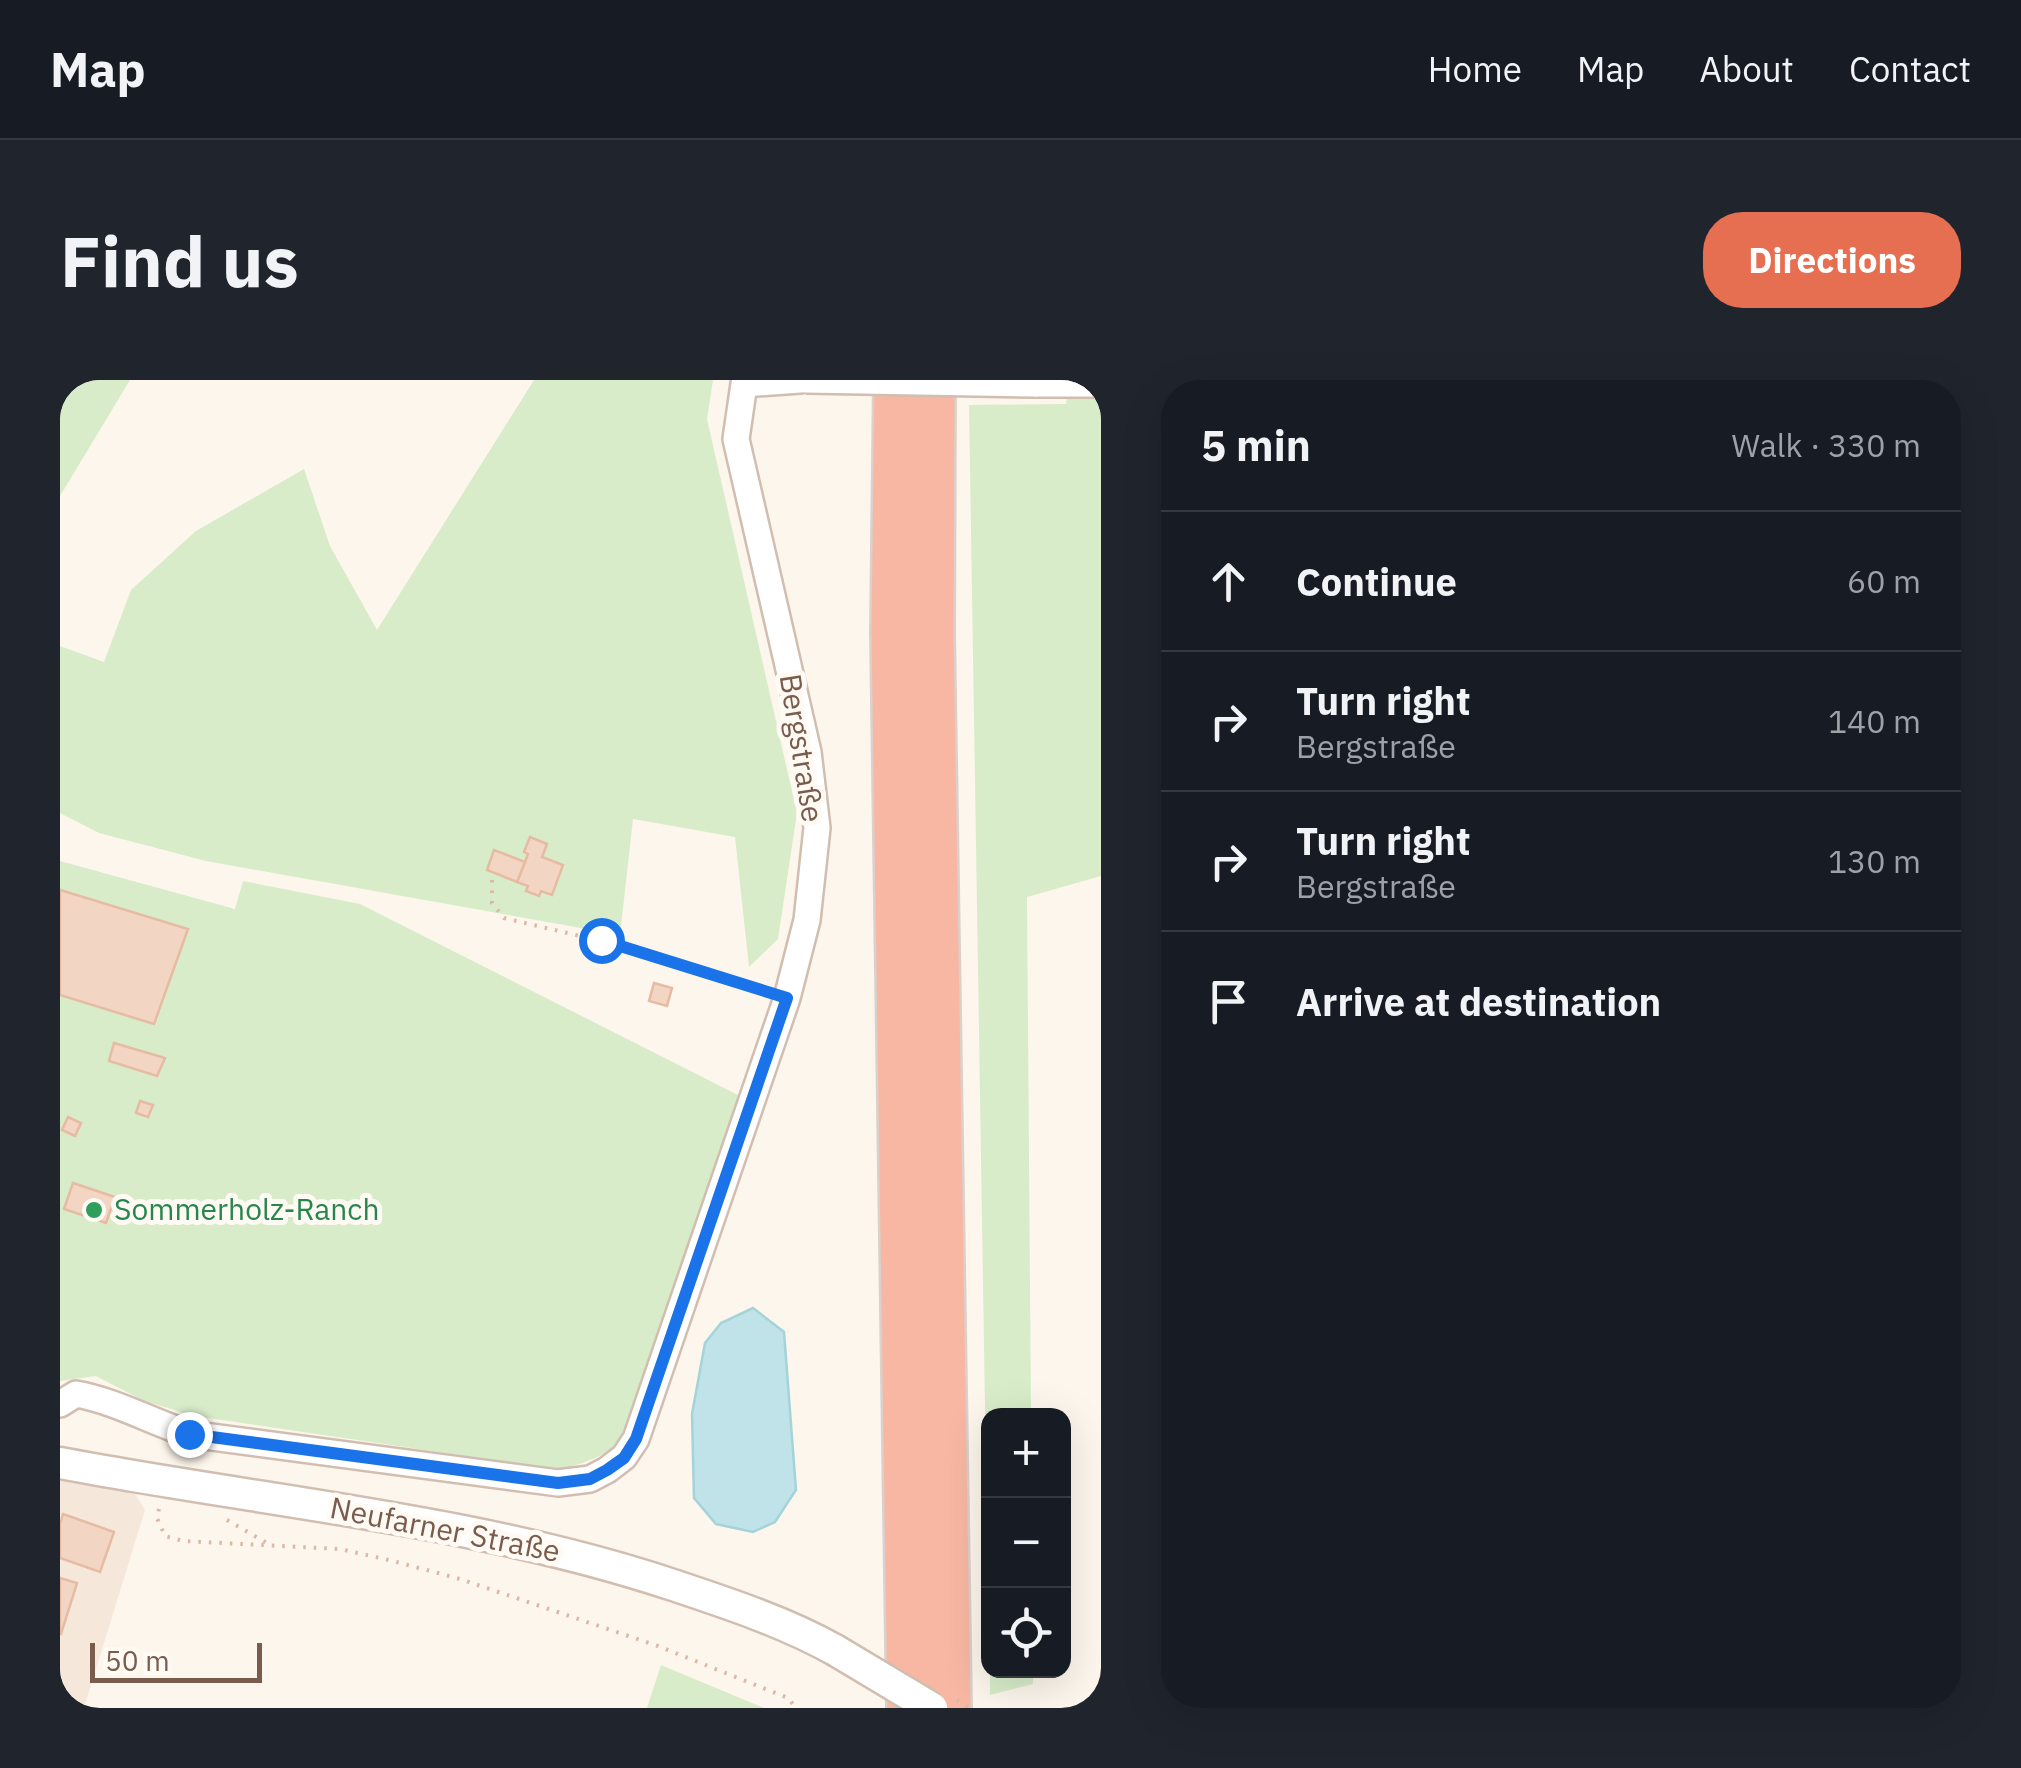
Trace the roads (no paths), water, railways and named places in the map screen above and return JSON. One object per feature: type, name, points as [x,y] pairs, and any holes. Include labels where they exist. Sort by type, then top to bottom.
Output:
[{"type":"highway","points":[[897,380],[894,633],[910,1708]]},
{"type":"highway","points":[[932,380],[931,633],[948,1708]]},
{"type":"street","name":"Bergstraße","points":[[60,1404],[76,1394],[107,1400],[144,1420],[189,1434],[558,1483],[590,1479],[624,1458],[648,1410],[787,998],[806,920],[816,828],[808,752],[736,439],[744,384],[803,380],[1101,384]]},
{"type":"street","name":"Neufarner Straße","points":[[60,1463],[164,1483],[400,1518],[598,1560],[713,1598],[827,1646],[932,1708]]},
{"type":"water","points":[[753,1308],[784,1332],[796,1490],[775,1522],[753,1532],[716,1524],[694,1498],[692,1414],[705,1343],[721,1323]]},
{"type":"place","name":"Sommerholz-Ranch","points":[[94,1210]]}]
